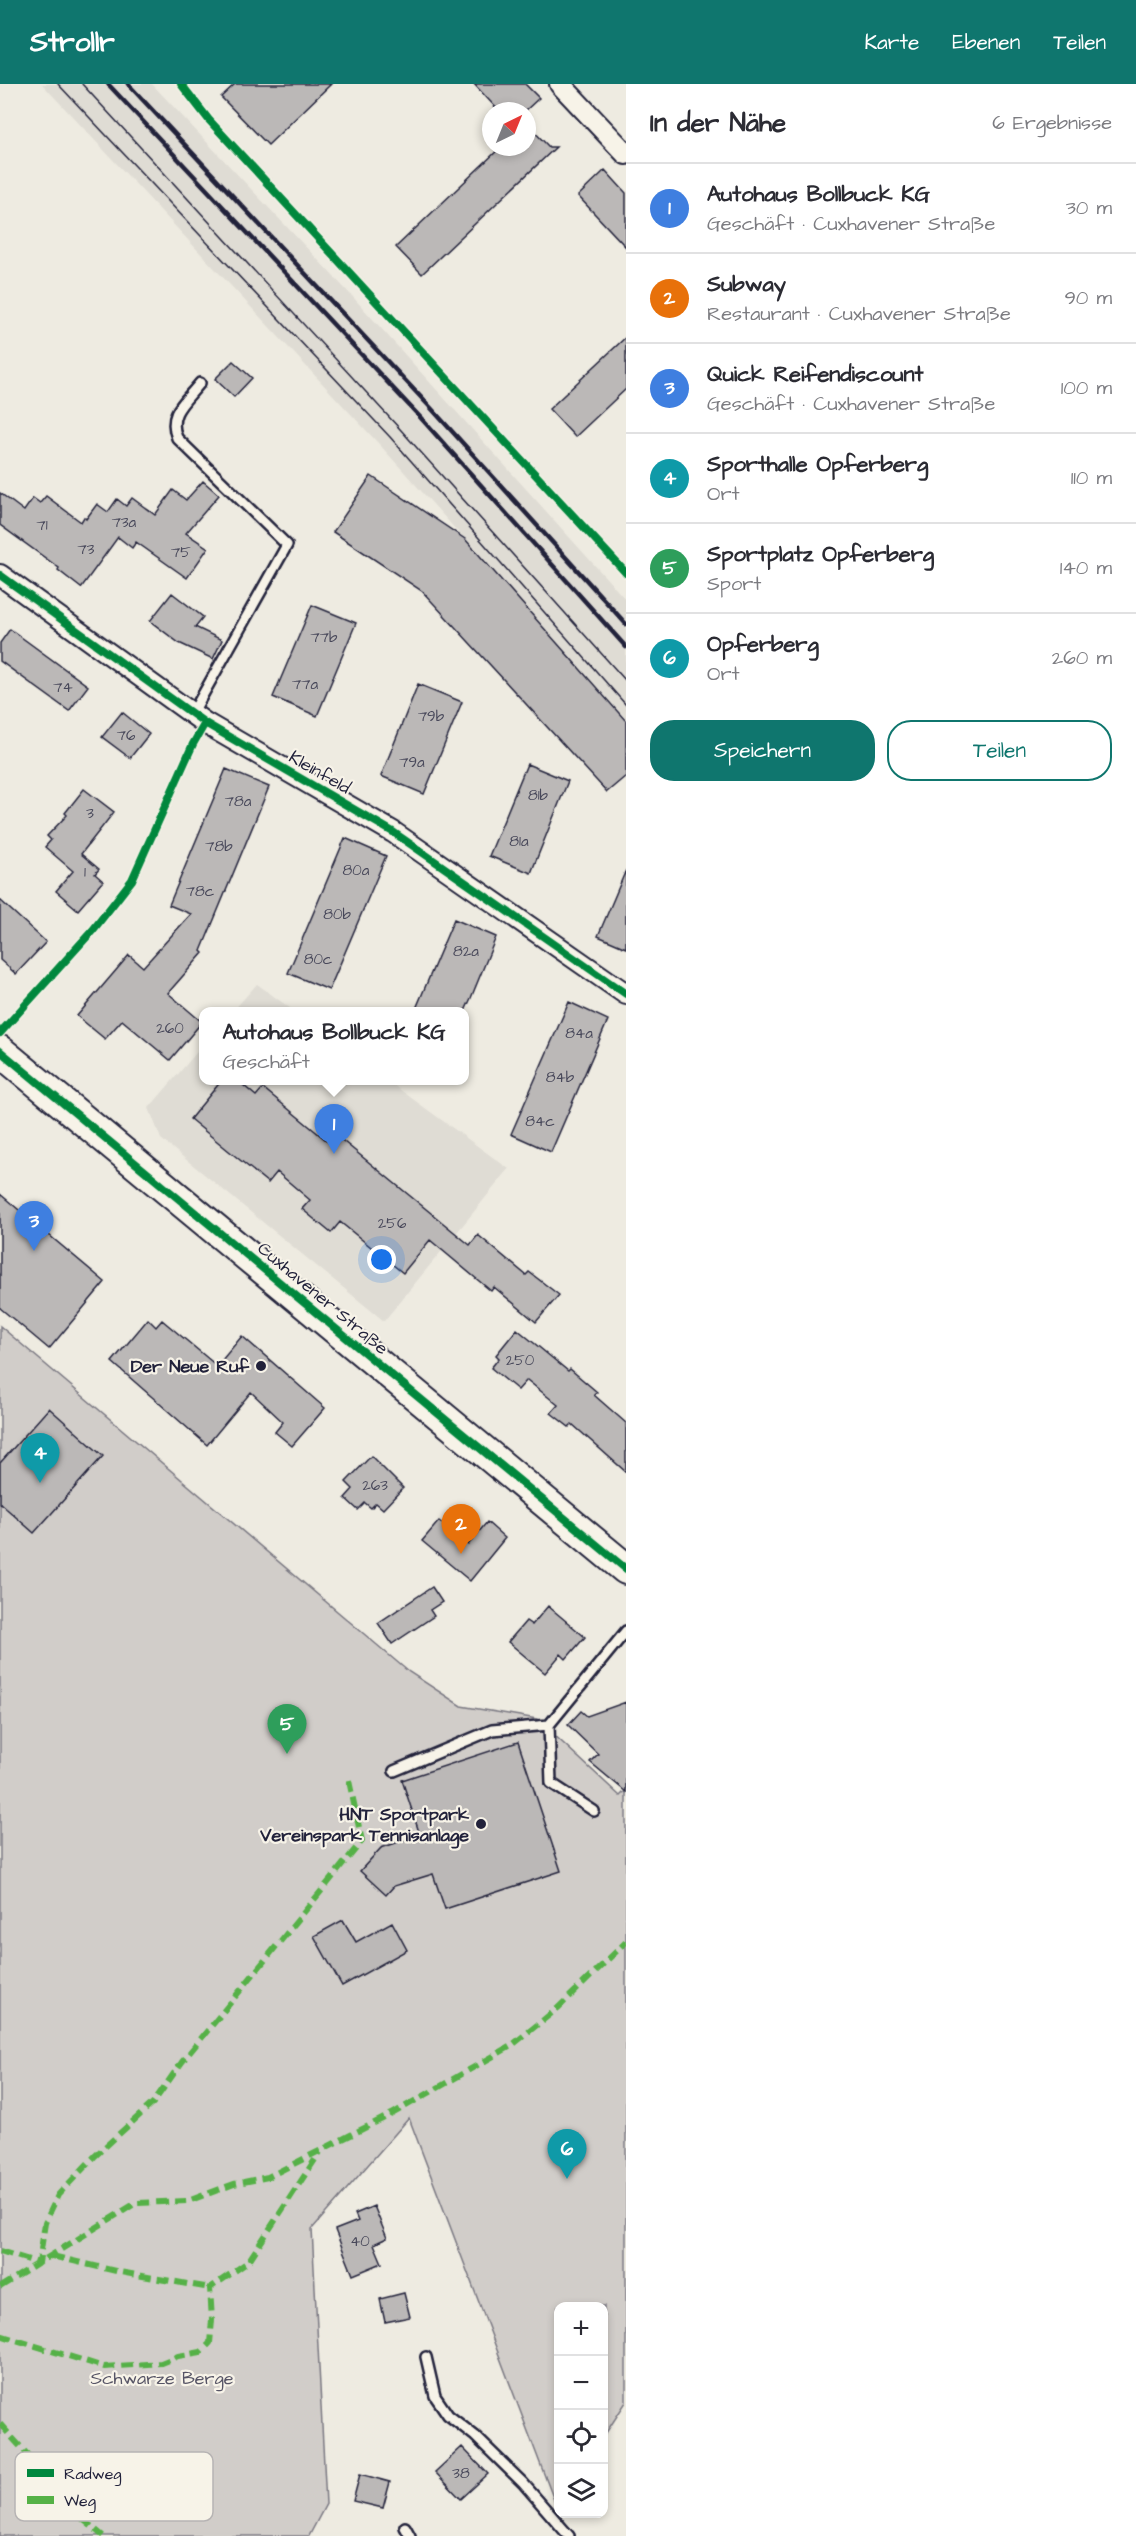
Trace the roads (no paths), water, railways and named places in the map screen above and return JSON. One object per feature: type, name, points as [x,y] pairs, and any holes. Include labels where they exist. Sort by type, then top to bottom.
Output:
[{"type":"main road","name":"Cuxhavener Straße","points":[[0,1051],[626,1569]]},
{"type":"street","points":[[560,84],[626,154]]},
{"type":"street","name":"Kleinfeld","points":[[0,574],[192,714],[393,832],[626,994]]},
{"type":"lane","points":[[192,714],[286,545],[177,438],[172,426],[175,413],[200,383]]},
{"type":"lane","points":[[594,1811],[551,1783],[549,1725],[626,1631]]},
{"type":"lane","points":[[394,1771],[492,1730],[549,1725]]},
{"type":"lane","points":[[426,2356],[435,2396],[448,2415],[475,2436],[523,2482],[569,2536]]},
{"type":"lane","points":[[405,2527],[410,2536]]},
{"type":"tram line","points":[[58,84],[390,437],[626,705]]},
{"type":"tram line","points":[[82,84],[400,429],[626,681]]},
{"type":"railway","points":[[108,84],[420,417],[626,647]]},
{"type":"railway","points":[[128,84],[431,408],[626,624]]},
{"type":"place","name":"Autohaus Bollbuck KG","points":[[334,1154]]},
{"type":"place","name":"Quick Reifendiscount","points":[[34,1251]]},
{"type":"place","name":"Der Neue Ruf","points":[[261,1366]]},
{"type":"place","name":"Sporthalle Opferberg","points":[[40,1483]]},
{"type":"place","name":"Subway","points":[[461,1554]]},
{"type":"place","name":"Sportplatz Opferberg","points":[[287,1754]]},
{"type":"place","name":"HNT Sportpark Vereinspark Tennisanlage","points":[[481,1824]]},
{"type":"place","name":"Opferberg","points":[[567,2179]]},
{"type":"park label","name":"Schwarze Berge","points":[[162,2378]]}]
